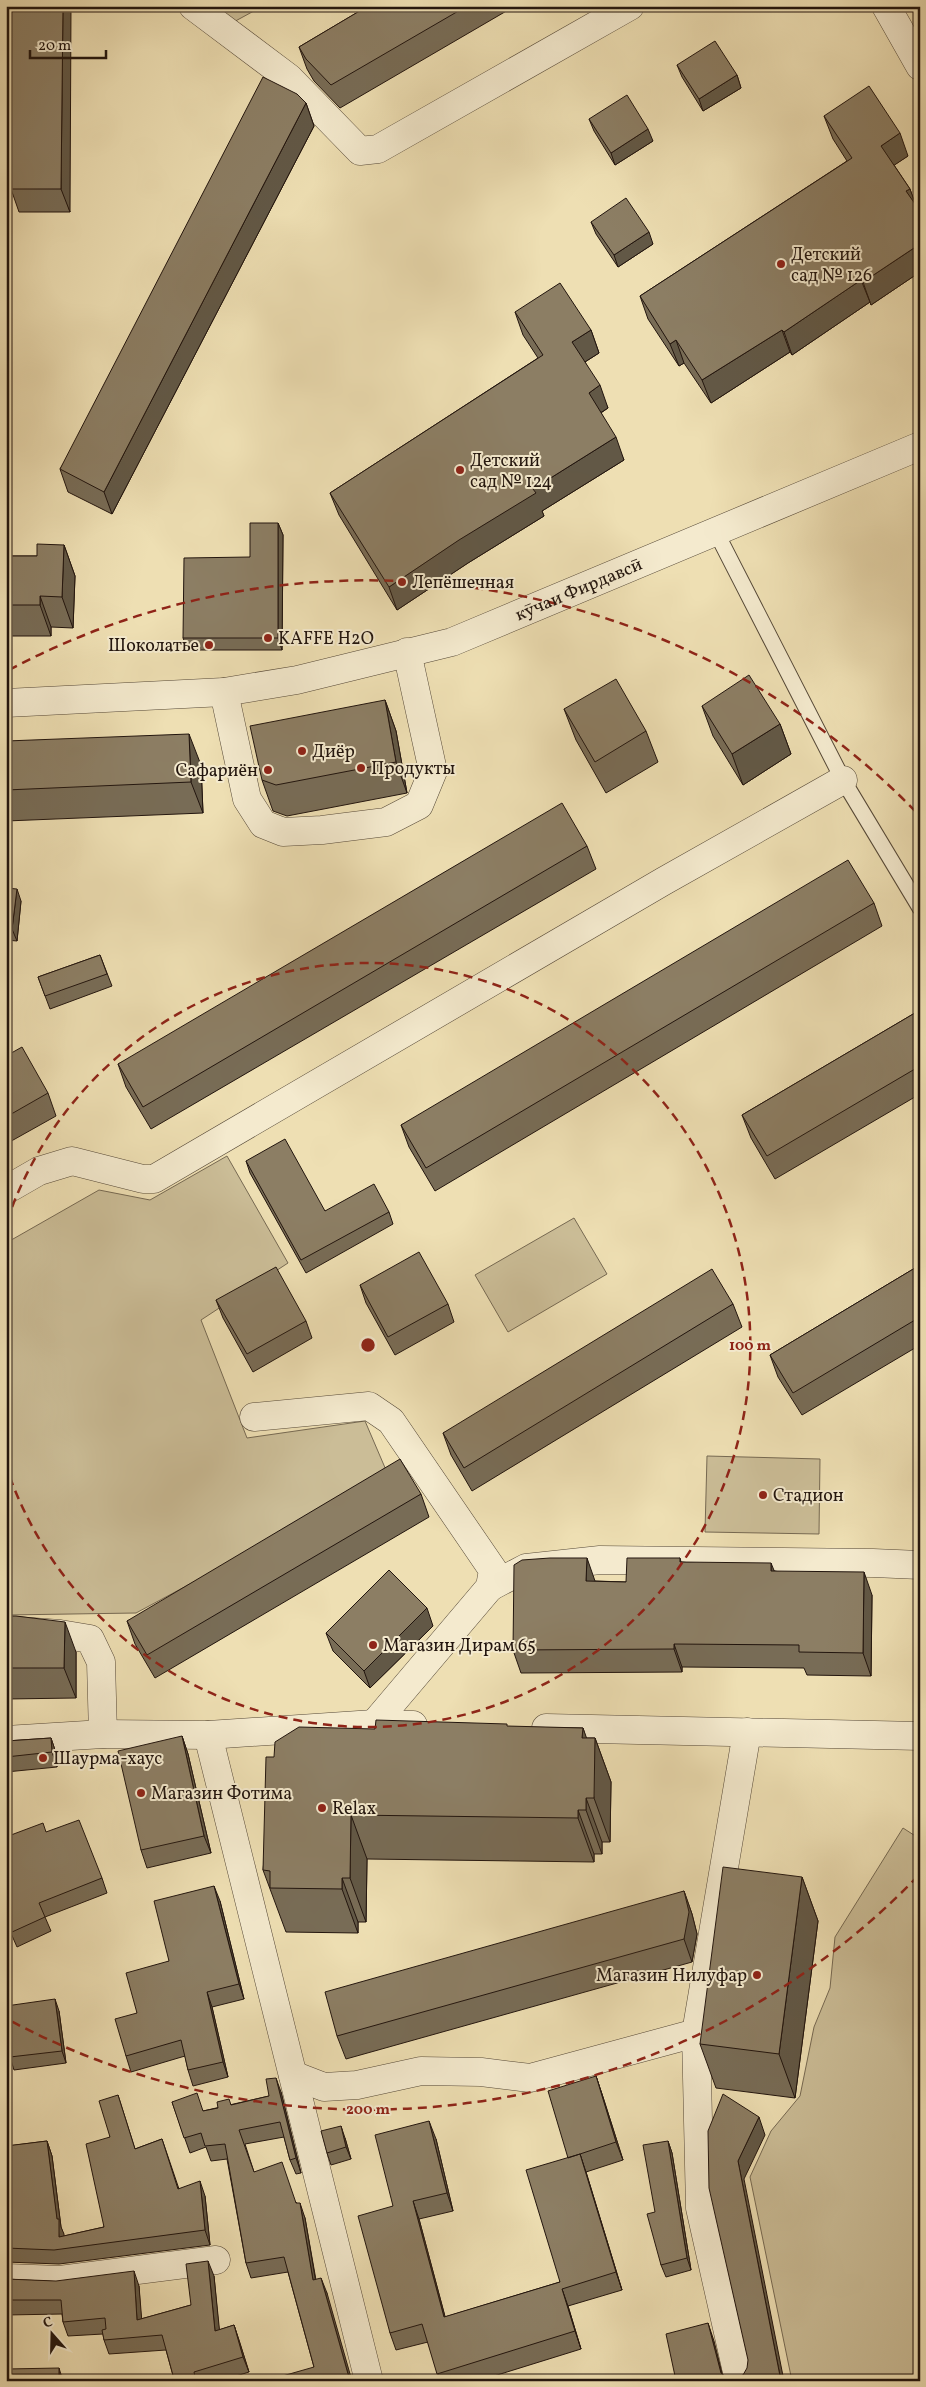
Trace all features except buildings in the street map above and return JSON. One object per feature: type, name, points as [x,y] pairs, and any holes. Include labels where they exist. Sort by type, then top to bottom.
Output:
[{"type":"street","points":[[193,6],[289,78],[360,151],[378,149],[630,6]]},
{"type":"street","points":[[886,6],[920,66]]},
{"type":"street","name":"кӯчаи Фирдавсӣ","points":[[6,703],[224,692],[297,680],[452,642],[920,446]]},
{"type":"street","points":[[224,692],[247,799],[263,824],[283,832],[322,830],[386,822],[419,805],[433,771],[407,652]]},
{"type":"street","points":[[6,1190],[39,1171],[72,1161],[142,1179],[154,1180],[664,880],[843,780]]},
{"type":"street","points":[[254,1416],[369,1406],[391,1421],[493,1570],[490,1587]]},
{"type":"street","points":[[374,1724],[490,1587],[526,1568],[600,1560],[873,1563],[920,1566]]},
{"type":"street","points":[[6,1630],[60,1634],[90,1639],[101,1662],[103,1734]]},
{"type":"street","points":[[6,1740],[103,1734],[208,1735],[374,1724],[443,1725]]},
{"type":"street","points":[[521,1727],[920,1736]]},
{"type":"street","points":[[739,2381],[700,2208],[696,2033],[747,1732]]},
{"type":"street","points":[[208,1735],[369,2381]]},
{"type":"street","points":[[293,2075],[324,2087],[357,2085],[420,2071],[481,2072],[530,2078],[696,2033]]},
{"type":"street","points":[[6,2278],[60,2280],[216,2260]]},
{"type":"lane","points":[[716,532],[843,780],[920,908]]},
{"type":"shaded area","points":[[220,6],[263,6],[230,24]]},
{"type":"shaded area","points":[[227,1156],[288,1263],[201,1320],[247,1438],[365,1421],[389,1477],[136,1613],[6,1615],[6,1243],[99,1190],[150,1200]]},
{"type":"shaded area","points":[[574,1218],[607,1274],[508,1332],[475,1275]]},
{"type":"shaded area","name":"Стадион","points":[[707,1456],[820,1459],[819,1534],[705,1532]]},
{"type":"shaded area","points":[[903,1828],[920,1839],[920,2381],[792,2381],[750,2177],[771,2131],[800,2096],[814,2027],[830,1988],[835,1937]]},
{"type":"place","name":"Детский сад № 126","points":[[781,264]]},
{"type":"place","name":"Детский сад № 124","points":[[460,470]]},
{"type":"place","name":"Лепёшечная","points":[[402,582]]},
{"type":"place","name":"KAFFE H2O","points":[[268,638]]},
{"type":"place","name":"Шоколатье","points":[[209,645]]},
{"type":"place","name":"Диëр","points":[[302,751]]},
{"type":"place","name":"Продукты","points":[[361,768]]},
{"type":"place","name":"Сафариëн","points":[[268,770]]},
{"type":"place","name":"Стадион","points":[[763,1495]]},
{"type":"place","name":"Магазин Дирам 65","points":[[373,1645]]},
{"type":"place","name":"Шаурма-хаус","points":[[43,1758]]},
{"type":"place","name":"Магазин Фотима","points":[[141,1793]]},
{"type":"place","name":"Relax","points":[[322,1808]]},
{"type":"place","name":"Магазин Нилуфар","points":[[757,1975]]}]
